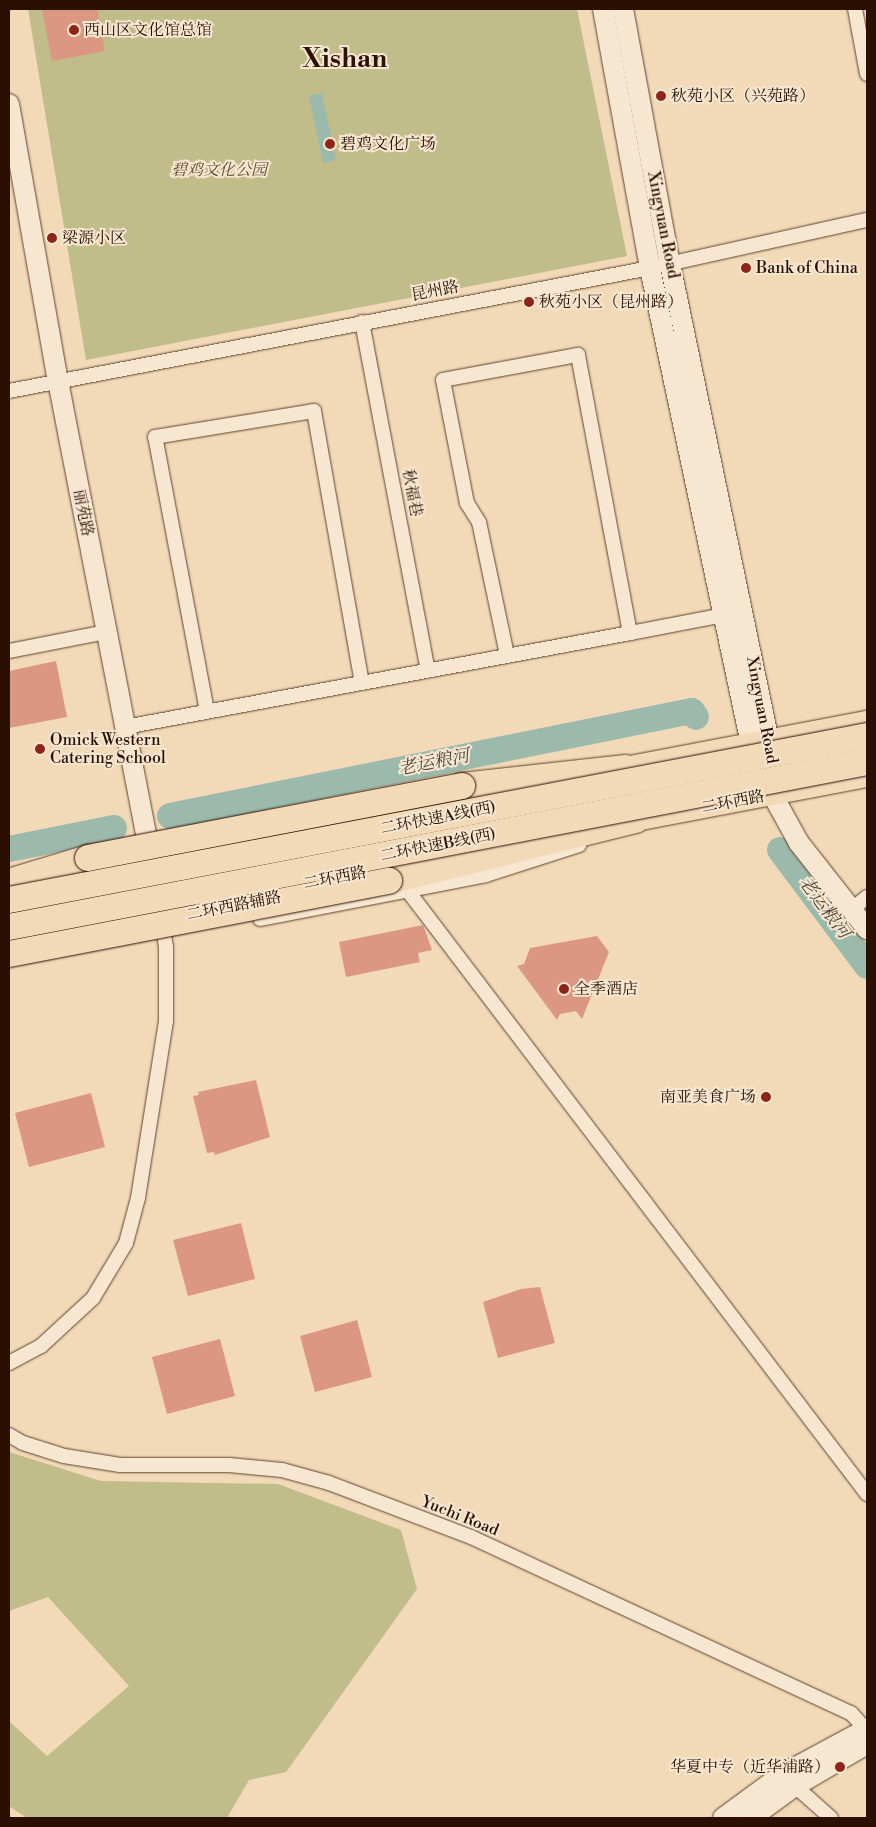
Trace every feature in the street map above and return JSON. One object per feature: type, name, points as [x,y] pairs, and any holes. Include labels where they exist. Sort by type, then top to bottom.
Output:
[{"type":"highway","name":"二环快速A线(西)","points":[[9,900],[867,736]]},
{"type":"highway","name":"二环快速B线(西)","points":[[9,927],[867,762]]},
{"type":"highway","points":[[9,882],[88,858],[462,786],[626,768]]},
{"type":"highway","points":[[9,954],[398,886],[636,820]]},
{"type":"main road","name":"Xingyuan Road","points":[[603,9],[650,268],[724,615],[775,799]]},
{"type":"main road","name":"Xingyuan Road","points":[[623,9],[760,742]]},
{"type":"main road","name":"丽苑路","points":[[9,104],[58,381],[126,727],[162,923]]},
{"type":"main road","points":[[9,886],[867,722]]},
{"type":"main road","name":"二环西路","points":[[9,940],[162,923],[636,820],[775,799],[867,776]]},
{"type":"main road","points":[[775,799],[799,843],[867,929]]},
{"type":"main road","points":[[751,1818],[867,1733]]},
{"type":"main road","points":[[723,1818],[783,1774],[867,1733]]},
{"type":"street","points":[[855,9],[867,74]]},
{"type":"street","name":"昆州路","points":[[9,391],[650,268],[867,221]]},
{"type":"street","name":"秋福巷","points":[[362,322],[428,670]]},
{"type":"street","points":[[507,655],[480,522],[467,502],[443,380],[578,355],[630,632]]},
{"type":"street","points":[[207,711],[155,436],[314,411],[362,682]]},
{"type":"street","points":[[126,727],[724,615]]},
{"type":"street","points":[[9,651],[106,632]]},
{"type":"street","points":[[398,886],[867,1494]]},
{"type":"street","name":"二环西路辅路","points":[[9,967],[162,923],[398,886]]},
{"type":"street","points":[[852,910],[867,897]]},
{"type":"street","points":[[9,1363],[41,1346],[93,1298],[126,1243],[138,1198],[166,1021],[162,923]]},
{"type":"street","name":"Yuchi Road","points":[[9,1435],[23,1443],[64,1456],[120,1465],[229,1465],[282,1470],[329,1483],[471,1537],[851,1713],[867,1733]]},
{"type":"street","points":[[795,1786],[831,1818]]},
{"type":"green space","name":"碧鸡文化公园","points":[[28,9],[577,9],[627,256],[86,360]]},
{"type":"green space","points":[[9,1452],[101,1481],[278,1484],[401,1530],[417,1589],[286,1772],[249,1780],[227,1818],[27,1818],[9,1806],[9,1721],[47,1756],[129,1686],[48,1597],[9,1611]]},
{"type":"shaded area","points":[[322,93],[336,160],[323,163],[309,96]]},
{"type":"building","name":"西山区文化馆总馆","points":[[42,9],[97,9],[105,51],[52,61]]},
{"type":"building","points":[[56,661],[67,717],[9,728],[9,671]]},
{"type":"building","points":[[423,925],[432,950],[418,953],[420,962],[346,977],[339,942]]},
{"type":"building","name":"全季酒店","points":[[597,936],[609,952],[582,1019],[576,1011],[560,1014],[557,1020],[517,966],[524,964],[530,948]]},
{"type":"building","points":[[256,1080],[270,1137],[215,1155],[214,1152],[207,1153],[193,1096],[199,1095],[198,1092]]},
{"type":"building","points":[[91,1093],[105,1147],[29,1167],[15,1113]]},
{"type":"building","points":[[241,1223],[255,1279],[188,1296],[173,1240]]},
{"type":"building","points":[[540,1287],[555,1343],[498,1358],[483,1302],[521,1289]]},
{"type":"building","points":[[357,1320],[372,1377],[315,1392],[300,1336]]},
{"type":"building","points":[[220,1339],[235,1396],[167,1414],[152,1357]]},
{"type":"waterway","name":"老运粮河","points":[[170,816],[692,711],[696,717]]},
{"type":"waterway","name":"老运粮河","points":[[9,849],[114,828]]},
{"type":"waterway","name":"老运粮河","points":[[780,850],[867,966]]},
{"type":"place","name":"西山区文化馆总馆","points":[[74,30]]},
{"type":"place","name":"秋苑小区（兴苑路）","points":[[661,96]]},
{"type":"place","name":"碧鸡文化广场","points":[[330,144]]},
{"type":"place","name":"梁源小区","points":[[52,238]]},
{"type":"place","name":"Bank of China","points":[[746,268]]},
{"type":"place","name":"秋苑小区（昆州路）","points":[[529,302]]},
{"type":"place","name":"Omick Western Catering School","points":[[40,749]]},
{"type":"place","name":"全季酒店","points":[[564,989]]},
{"type":"place","name":"南亚美食广场","points":[[766,1097]]},
{"type":"place","name":"华夏中专（近华浦路）","points":[[840,1767]]},
{"type":"district","name":"Xishan","points":[[345,60]]}]
